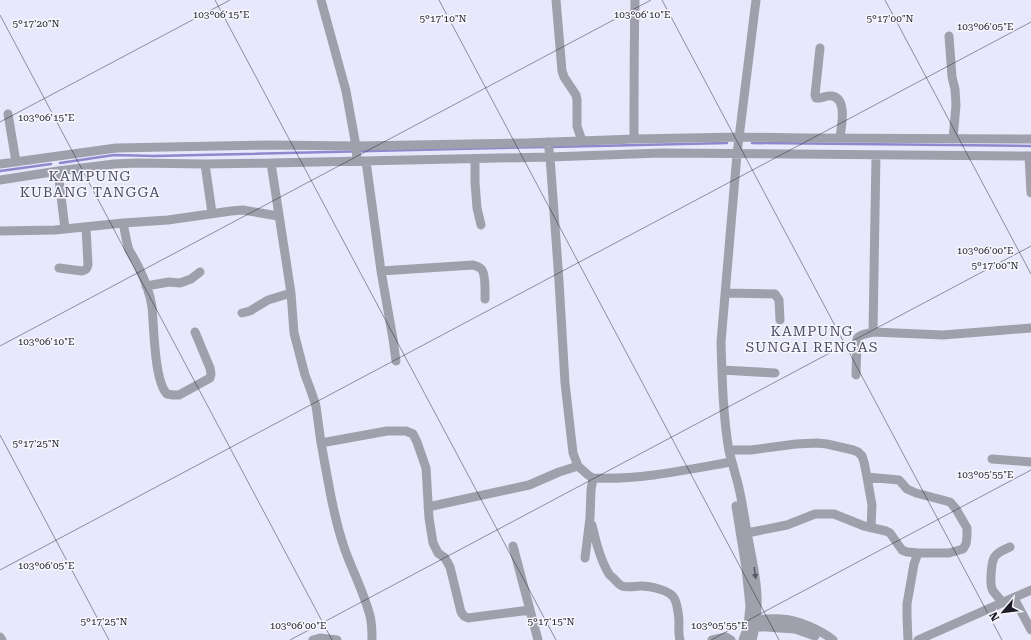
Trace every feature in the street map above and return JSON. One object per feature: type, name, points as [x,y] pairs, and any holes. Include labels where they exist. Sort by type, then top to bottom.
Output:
[{"type":"street","points":[[321,0],[346,90],[381,271],[396,361]]},
{"type":"street","points":[[556,0],[562,71],[564,77],[576,95],[577,126],[582,141]]},
{"type":"street","points":[[634,139],[635,0]]},
{"type":"street","points":[[743,640],[752,623],[757,595],[755,570],[738,483],[729,450],[721,342],[737,154],[756,0]]},
{"type":"street","points":[[949,36],[956,105],[953,139]]},
{"type":"street","points":[[820,48],[815,95],[816,98],[831,96],[837,98],[841,103],[843,109],[840,138]]},
{"type":"street","points":[[8,114],[16,162]]},
{"type":"street","points":[[0,164],[116,148],[268,145],[358,155],[475,159],[549,149],[582,141],[634,139],[739,137],[975,140],[1031,139]]},
{"type":"street","points":[[975,140],[975,154]]},
{"type":"street","points":[[116,148],[135,162]]},
{"type":"street","points":[[549,149],[565,383],[573,453],[578,466],[593,478],[610,479],[665,474],[732,464]]},
{"type":"street","points":[[0,180],[58,171],[135,162],[205,164],[271,163],[358,155],[549,149],[661,154],[975,154],[1030,156],[1031,193]]},
{"type":"street","points":[[873,332],[876,155]]},
{"type":"street","points":[[475,159],[475,182],[481,225]]},
{"type":"street","points":[[271,163],[291,293],[294,333],[305,375],[316,406],[321,443],[339,527],[345,550],[364,596],[370,617],[372,640]]},
{"type":"street","points":[[205,164],[212,213]]},
{"type":"street","points":[[58,171],[65,229]]},
{"type":"street","points":[[0,231],[65,229],[168,220],[243,210],[278,216]]},
{"type":"street","points":[[123,223],[128,248],[138,266],[152,306],[154,341],[162,387],[167,394],[179,394],[210,378],[210,368],[194,332]]},
{"type":"street","points":[[60,268],[82,272],[88,268],[86,227]]},
{"type":"street","points":[[381,271],[473,265],[479,267],[484,275],[485,299]]},
{"type":"street","points":[[146,286],[169,282],[180,283],[191,279],[200,272]]},
{"type":"street","points":[[242,312],[250,311],[268,300],[291,293]]},
{"type":"street","points":[[725,293],[775,294],[779,300],[780,320]]},
{"type":"street","points":[[856,375],[857,339],[860,335],[873,332],[943,335],[1031,328]]},
{"type":"street","points":[[722,370],[775,373]]},
{"type":"street","points":[[321,443],[387,431],[406,431],[413,434],[426,468],[428,507],[433,543],[438,552],[445,558],[450,566],[464,616],[468,618],[530,610]]},
{"type":"street","points":[[729,450],[751,450],[796,444],[817,443],[858,452],[862,456],[867,477],[872,505],[872,528]]},
{"type":"street","points":[[992,459],[1031,462]]},
{"type":"street","points":[[732,464],[733,485],[750,593],[752,640]]},
{"type":"street","points":[[428,507],[529,485],[559,472],[578,466]]},
{"type":"street","points":[[747,533],[787,525],[815,514],[834,514],[864,526],[890,533],[902,550],[907,552],[949,553],[963,549],[968,536],[966,528],[956,509],[950,502],[916,493],[907,489],[899,480],[867,477]]},
{"type":"street","points":[[585,558],[593,478]]},
{"type":"street","points":[[590,518],[602,562],[608,569],[609,574],[619,584],[626,587],[646,586],[668,592],[673,596],[679,618],[678,630],[680,640]]},
{"type":"street","points":[[513,546],[538,640]]},
{"type":"street","points":[[1003,603],[995,594],[991,586],[992,562],[994,557],[1010,547]]},
{"type":"street","points":[[908,640],[907,604],[914,564],[918,552]]},
{"type":"street","points":[[918,640],[1031,590]]},
{"type":"street","points":[[757,595],[765,612],[781,619],[799,622],[834,640]]},
{"type":"street","points":[[1014,598],[1031,630]]},
{"type":"street","points":[[752,623],[781,619]]},
{"type":"street","points":[[752,623],[795,629],[809,633],[824,640]]},
{"type":"street","points":[[755,640],[774,627]]},
{"type":"street","points":[[712,640],[726,637],[731,640]]},
{"type":"street","points":[[313,640],[320,638],[337,640]]},
{"type":"waterway","points":[[551,147],[727,143]]},
{"type":"waterway","points":[[752,143],[1031,146]]},
{"type":"waterway","points":[[60,163],[114,155],[154,156],[546,147]]},
{"type":"waterway","points":[[0,171],[51,164]]},
{"type":"district","name":"KAMPUNG KUBANG TANGGA","points":[[90,184]]},
{"type":"district","name":"KAMPUNG SUNGAI RENGAS","points":[[812,340]]}]
